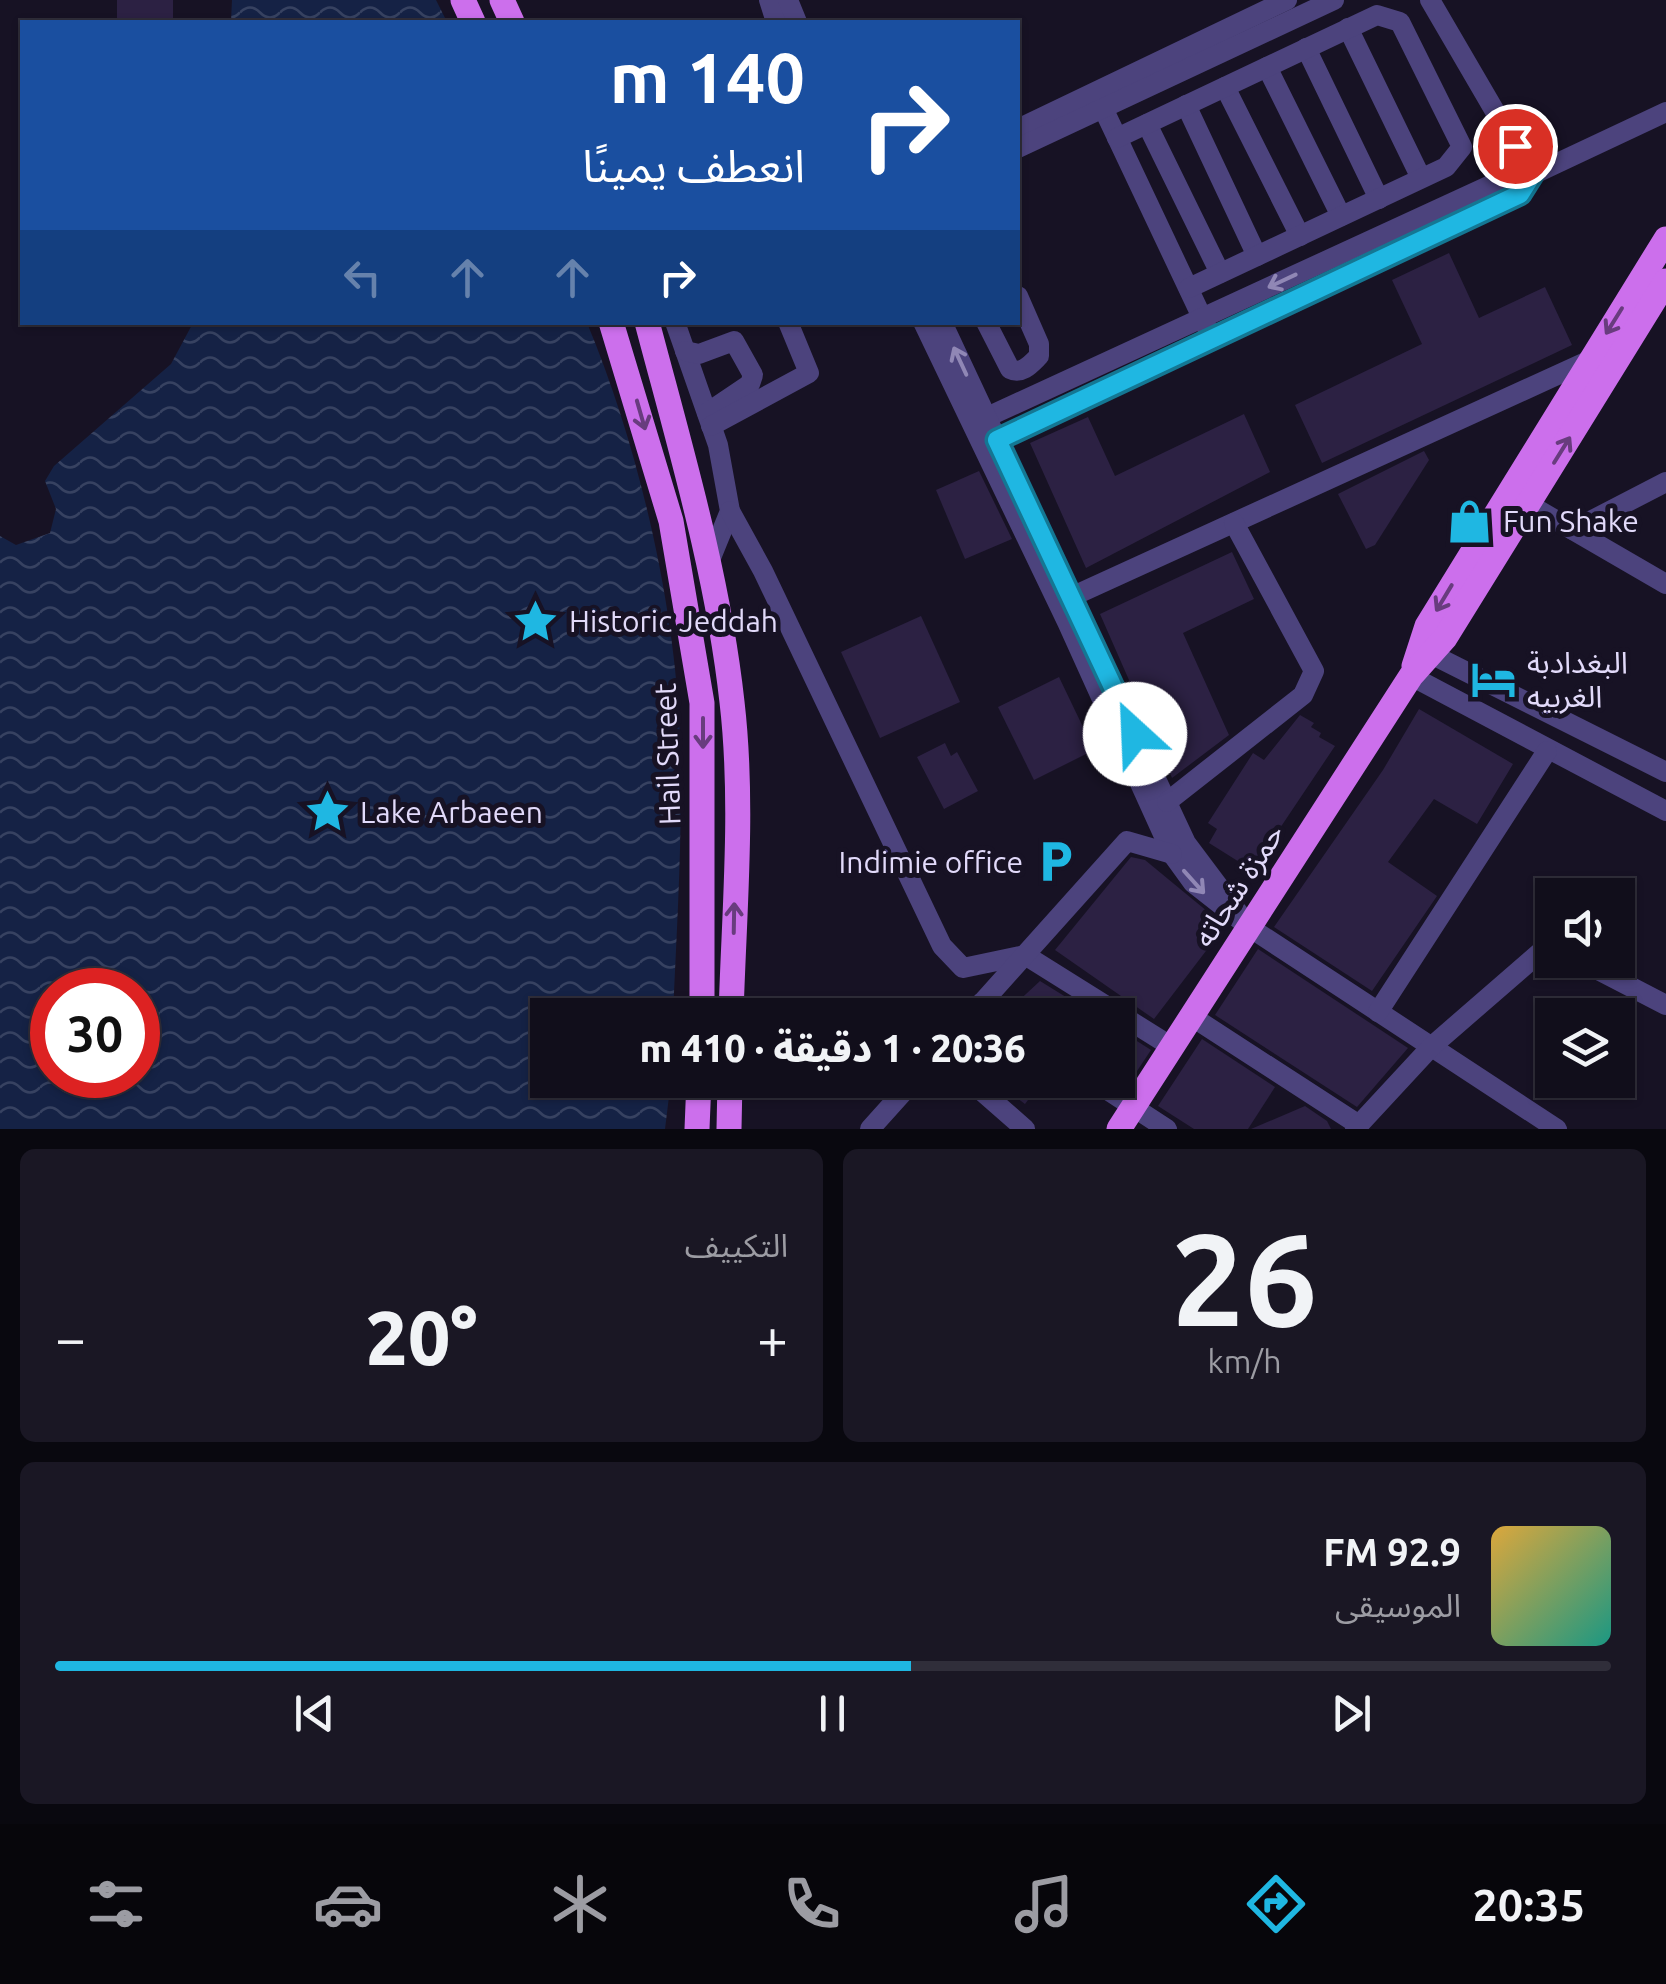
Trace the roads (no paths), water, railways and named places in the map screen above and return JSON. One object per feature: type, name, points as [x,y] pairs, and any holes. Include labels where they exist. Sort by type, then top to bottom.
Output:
[{"type":"main road","name":"حمزة شحاته","points":[[1411,676],[1428,626],[1666,238]]},
{"type":"main road","name":"حمزة شحاته","points":[[1126,1119],[1411,676],[1431,654],[1528,504],[1666,281]]},
{"type":"main road","name":"Hail Street","points":[[613,325],[672,521],[702,703],[702,998]]},
{"type":"main road","points":[[648,325],[708,566],[732,702],[736,788],[732,998]]},
{"type":"main road","points":[[697,1129],[698,1098]]},
{"type":"main road","points":[[728,1129],[729,1098]]},
{"type":"street","points":[[1020,128],[1287,0]]},
{"type":"street","points":[[1020,147],[1334,0]]},
{"type":"street","points":[[1430,0],[1532,175]]},
{"type":"street","points":[[1117,138],[1377,14],[1400,22],[1462,148],[1446,167],[1189,288]]},
{"type":"street","points":[[1348,28],[1421,178]]},
{"type":"street","points":[[1306,48],[1378,199]]},
{"type":"street","points":[[1267,67],[1342,216]]},
{"type":"street","points":[[1225,87],[1300,236]]},
{"type":"street","points":[[1186,105],[1257,256]]},
{"type":"street","points":[[1103,108],[1212,339]]},
{"type":"street","points":[[981,424],[1202,317],[1510,176],[1532,175],[1666,112]]},
{"type":"street","points":[[1146,124],[1220,273]]},
{"type":"street","points":[[997,440],[1520,194],[1532,175]]},
{"type":"street","points":[[988,325],[1010,369],[1020,371],[1031,364],[1039,356],[1039,344],[1020,301]]},
{"type":"street","points":[[676,325],[709,420],[730,511],[764,571],[942,946],[963,968],[1024,955],[1172,1047]]},
{"type":"street","points":[[709,420],[809,373],[789,325]]},
{"type":"street","points":[[925,325],[981,424],[997,440],[1167,802],[1204,871],[1228,895],[1249,927]]},
{"type":"street","points":[[943,325],[981,424],[1172,854],[1193,883],[1249,927],[1557,1129]]},
{"type":"street","points":[[685,352],[699,354],[734,341],[753,376],[750,384],[709,420]]},
{"type":"street","points":[[1071,597],[1590,360]]},
{"type":"street","points":[[1573,530],[1666,482]]},
{"type":"street","points":[[1528,504],[1666,584]]},
{"type":"street","points":[[708,566],[730,511]]},
{"type":"street","points":[[1167,802],[1303,695],[1314,671],[1234,523]]},
{"type":"street","points":[[1431,654],[1666,772]]},
{"type":"street","points":[[1411,676],[1666,811]]},
{"type":"street","points":[[1378,1012],[1547,751]]},
{"type":"street","points":[[993,998],[1024,955],[1127,841],[1172,854]]},
{"type":"street","points":[[1192,1016],[1357,1127],[1431,1047],[1535,957]]},
{"type":"street","points":[[1614,978],[1666,1005]]},
{"type":"street","points":[[870,1129],[898,1098]]},
{"type":"street","points":[[989,1098],[1024,1129]]},
{"type":"street","points":[[1108,1098],[1126,1119],[1167,1129]]},
{"type":"water","points":[[232,0],[436,0],[446,20],[231,20]]},
{"type":"water","points":[[192,325],[588,325],[638,473],[671,635],[681,774],[674,998],[530,998],[530,1098],[669,1098],[665,1129],[0,1129],[0,536],[16,545],[50,533],[56,509],[45,481],[54,466],[171,364]]},
{"type":"place","name":"Fun Shake","points":[[1470,521]]},
{"type":"place","name":"Historic Jeddah","points":[[536,621]]},
{"type":"place","name":"البغدادبة الغربيه","points":[[1494,679]]},
{"type":"place","name":"Lake Arbaeen","points":[[327,812]]},
{"type":"place","name":"Indimie office","points":[[1056,862]]}]
